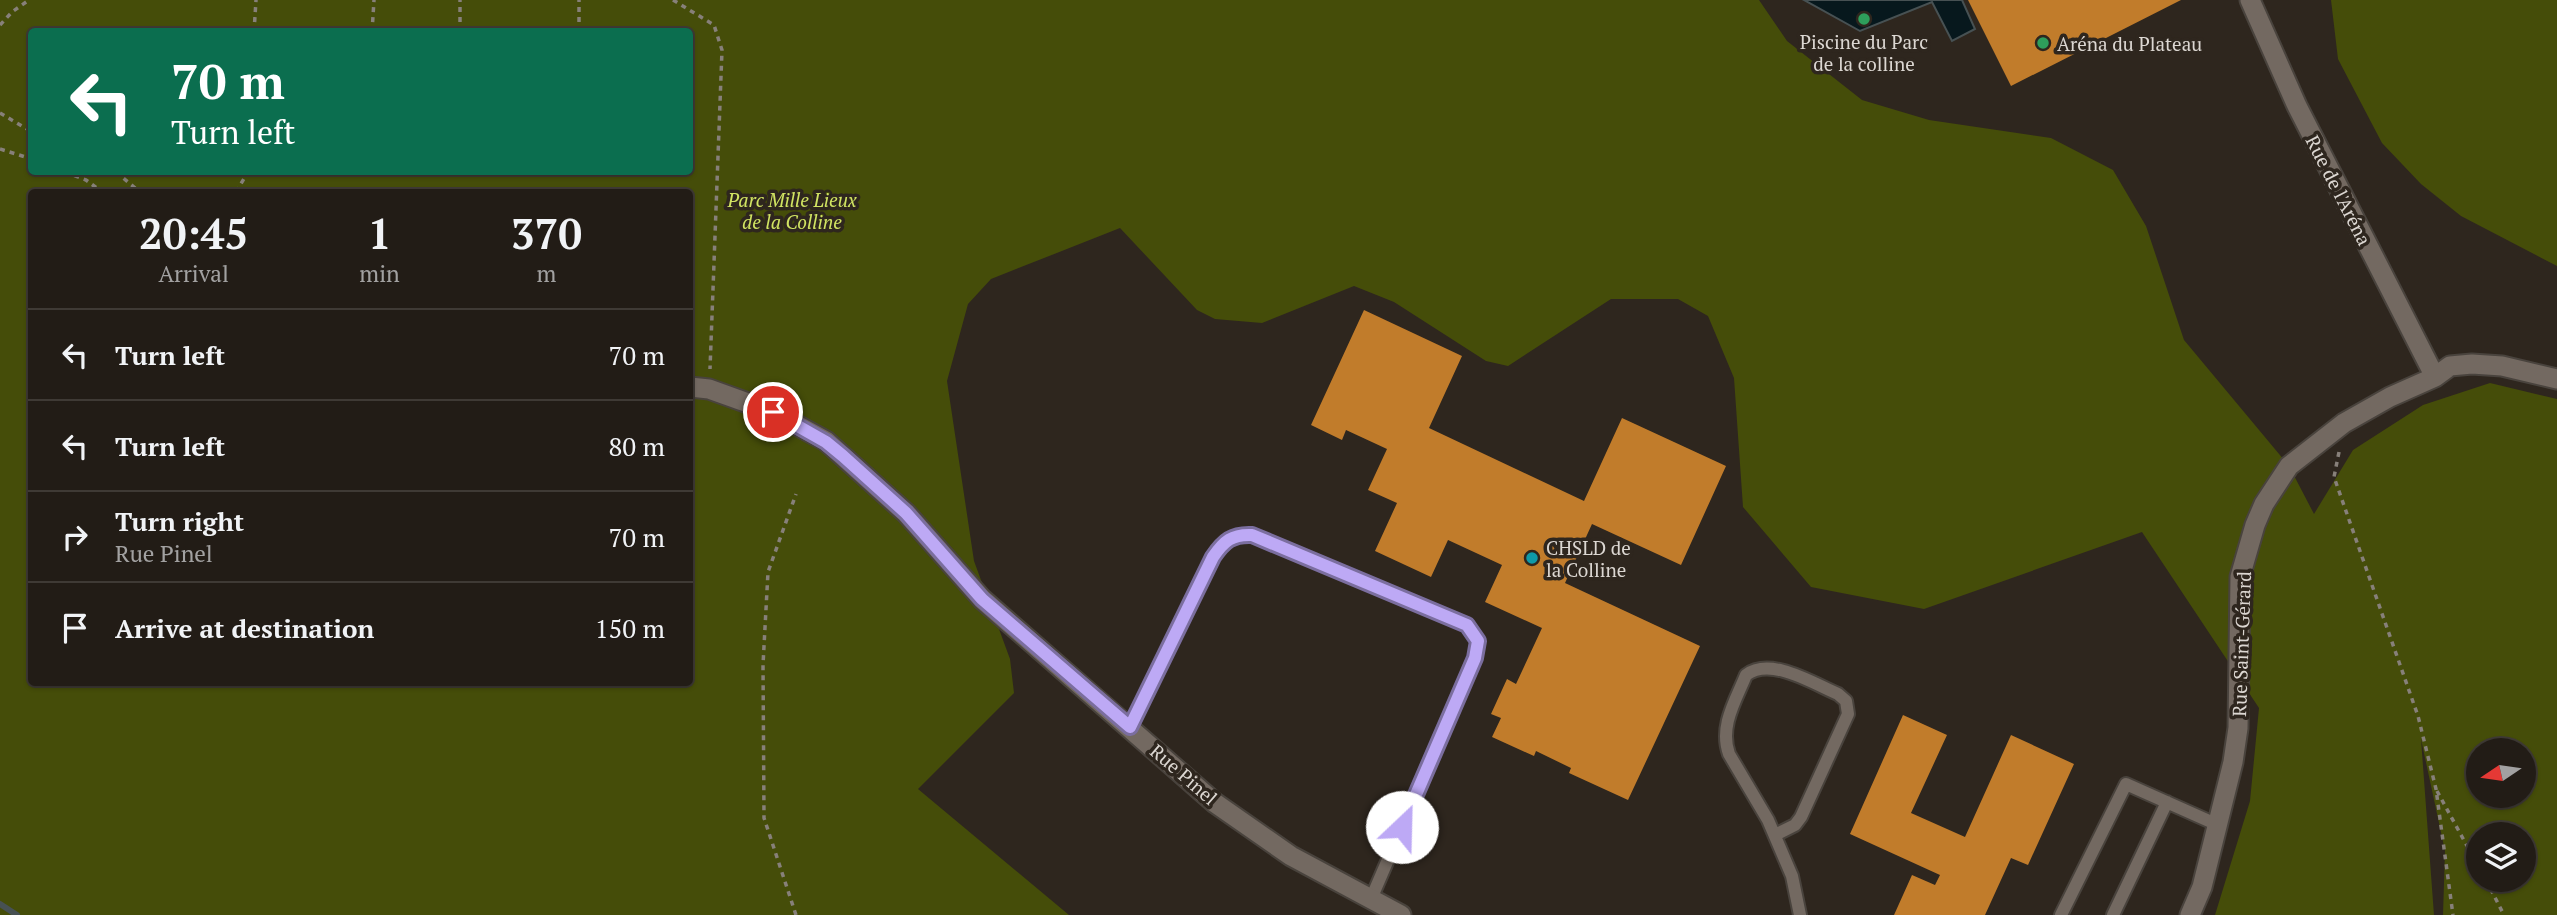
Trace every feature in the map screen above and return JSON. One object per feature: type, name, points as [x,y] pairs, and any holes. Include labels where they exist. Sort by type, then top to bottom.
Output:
[{"type":"street","name":"Rue de l'Aréna","points":[[2250,0],[2297,106],[2435,377]]},
{"type":"street","name":"Rue Saint-Gérard","points":[[2190,915],[2202,887],[2233,762],[2238,728],[2238,610],[2244,558],[2264,504],[2289,466],[2344,423],[2390,397],[2435,377],[2449,366],[2472,364],[2518,369],[2557,379]]},
{"type":"street","name":"Rue Pinel","points":[[699,388],[773,412],[826,442],[893,500],[982,599],[1235,818],[1291,856],[1401,915]]},
{"type":"lane","points":[[1130,727],[1213,557],[1224,541],[1237,534],[1252,535],[1467,625],[1478,641],[1475,658],[1371,899]]},
{"type":"lane","points":[[1775,835],[1795,825],[1801,817],[1849,714],[1846,701],[1838,694],[1776,668],[1762,668],[1746,675],[1725,726],[1724,742],[1775,835],[1791,876],[1800,915]]},
{"type":"lane","points":[[2061,915],[2126,784],[2218,825]]},
{"type":"lane","points":[[2113,915],[2167,802]]},
{"type":"path","points":[[0,25],[29,0]]},
{"type":"path","points":[[254,28],[257,0]]},
{"type":"path","points":[[372,28],[374,0]]},
{"type":"path","points":[[460,0],[460,28]]},
{"type":"path","points":[[579,0],[579,28]]},
{"type":"path","points":[[673,0],[714,25],[722,50],[699,388]]},
{"type":"path","points":[[0,113],[28,130]]},
{"type":"path","points":[[0,149],[28,158]]},
{"type":"path","points":[[73,175],[98,189]]},
{"type":"path","points":[[120,175],[136,189]]},
{"type":"path","points":[[2344,423],[2334,477],[2418,716],[2436,789],[2453,915]]},
{"type":"path","points":[[796,494],[768,572],[764,665],[764,818],[796,915]]},
{"type":"path","points":[[2436,789],[2466,844]]},
{"type":"path","points":[[2492,892],[2504,915]]},
{"type":"green space","name":"Parc Mille Lieux de la Colline","points":[[0,0],[1759,0],[1787,41],[1862,100],[1929,120],[2051,138],[2113,170],[2146,226],[2184,340],[2289,466],[2314,514],[2353,450],[2423,405],[2490,383],[2557,399],[2557,915],[2443,915],[2445,851],[2421,739],[2434,915],[2215,915],[2250,801],[2259,708],[2142,532],[1924,609],[1811,587],[1743,507],[1734,378],[1708,316],[1678,299],[1611,299],[1508,366],[1486,361],[1394,302],[1354,286],[1262,323],[1215,319],[1197,310],[1120,228],[991,279],[968,304],[947,381],[974,561],[1010,659],[1014,693],[918,789],[1069,915],[0,915]]},
{"type":"green space","points":[[2331,0],[2557,0],[2557,266],[2461,216],[2421,184],[2382,143],[2338,59]]},
{"type":"shaded area","name":"Piscine du Parc de la colline","points":[[1804,0],[1962,0],[1975,29],[1952,41],[1932,2],[1860,31]]},
{"type":"building","name":"Aréna du Plateau","points":[[1968,0],[2181,0],[2011,86]]},
{"type":"building","name":"CHSLD de la Colline","points":[[1364,310],[1462,356],[1429,428],[1584,501],[1622,418],[1726,466],[1681,565],[1592,524],[1565,583],[1700,646],[1628,800],[1569,773],[1571,768],[1536,751],[1534,756],[1492,737],[1501,718],[1491,714],[1507,679],[1516,684],[1542,628],[1485,602],[1502,565],[1448,540],[1431,577],[1375,551],[1397,503],[1368,490],[1387,449],[1346,430],[1342,440],[1311,425]]},
{"type":"building","points":[[1903,715],[1947,735],[1911,813],[1965,837],[2011,735],[2074,764],[2028,865],[2011,858],[1985,915],[1894,915],[1912,875],[1935,885],[1940,875],[1850,834]]},
{"type":"waterway","points":[[0,904],[17,915]]},
{"type":"place","name":"Piscine du Parc de la colline","points":[[1864,19]]},
{"type":"place","name":"Aréna du Plateau","points":[[2043,43]]},
{"type":"place","name":"CHSLD de la Colline","points":[[1532,558]]},
{"type":"route","points":[[773,412],[826,442],[893,500],[982,599],[1130,727],[1213,557],[1224,541],[1237,534],[1252,535],[1467,625],[1478,641],[1475,658],[1402,827]]}]
